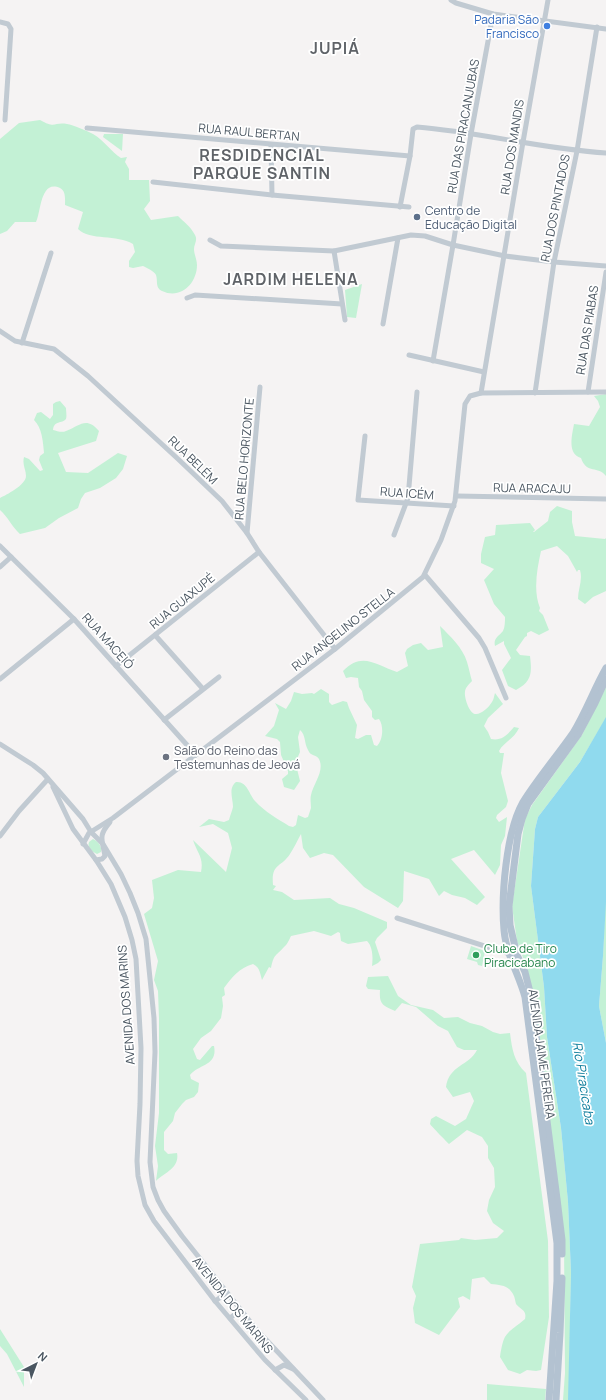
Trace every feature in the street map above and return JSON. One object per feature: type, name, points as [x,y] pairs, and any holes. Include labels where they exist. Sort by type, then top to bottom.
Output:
[{"type":"main road","name":"AVENIDA JAIME PEREIRA","points":[[549,1400],[557,1280],[557,1243],[524,997],[513,954],[504,932],[503,899],[510,842],[516,817],[523,802],[573,732],[590,702],[606,668]]},
{"type":"main road","name":"AVENIDA JAIME PEREIRA","points":[[556,1400],[560,1332],[562,1240],[531,996],[525,972],[513,954],[509,906],[516,845],[522,819],[528,804],[578,735],[606,679]]},
{"type":"street","name":"RUA DOS MANDIS","points":[[481,393],[548,0]]},
{"type":"street","points":[[454,1],[493,14],[606,29]]},
{"type":"street","name":"RUA DAS PIRACANJUBAS","points":[[433,361],[471,134],[493,14]]},
{"type":"street","points":[[0,22],[8,24],[12,29],[5,120]]},
{"type":"street","name":"RUA DOS PINTADOS","points":[[535,393],[554,262],[576,151],[597,28]]},
{"type":"street","points":[[400,207],[410,156],[413,129],[417,127],[576,151],[606,153]]},
{"type":"street","name":"RUA RAUL BERTAN","points":[[87,128],[410,156]]},
{"type":"street","points":[[271,144],[272,195]]},
{"type":"street","points":[[153,182],[409,208]]},
{"type":"street","points":[[210,240],[221,246],[334,251],[410,235],[425,236],[453,245],[504,256],[606,266]]},
{"type":"street","points":[[383,324],[398,238]]},
{"type":"street","points":[[334,251],[345,320]]},
{"type":"street","points":[[22,343],[51,253]]},
{"type":"street","name":"RUA DAS PIABAS","points":[[588,392],[606,272]]},
{"type":"street","points":[[187,298],[195,295],[342,304]]},
{"type":"street","name":"RUA BELÉM","points":[[0,331],[15,342],[54,349],[88,376],[178,459],[222,501],[247,533],[259,552],[335,649]]},
{"type":"street","points":[[409,355],[484,372]]},
{"type":"street","name":"RUA BELO HORIZONTE","points":[[247,533],[260,387]]},
{"type":"street","points":[[394,535],[408,498],[417,392]]},
{"type":"street","points":[[481,393],[606,392]]},
{"type":"street","name":"RUA ANGELINO STELLA","points":[[113,818],[335,649],[419,581],[441,540],[457,496],[465,404],[470,396],[481,393]]},
{"type":"street","name":"RUA ICÉM","points":[[365,436],[358,500],[454,506]]},
{"type":"street","name":"RUA ARACAJU","points":[[457,496],[606,499]]},
{"type":"street","name":"RUA MACEIÓ","points":[[0,546],[74,619],[196,755]]},
{"type":"street","name":"RUA GUAXUPÉ","points":[[116,666],[259,552]]},
{"type":"street","points":[[0,567],[11,557]]},
{"type":"street","points":[[424,574],[479,638],[485,648],[506,698]]},
{"type":"street","points":[[0,679],[74,619]]},
{"type":"street","points":[[155,636],[203,689]]},
{"type":"street","points":[[164,720],[219,677]]},
{"type":"street","points":[[0,744],[33,765],[48,779],[0,836]]},
{"type":"street","name":"AVENIDA DOS MARINS","points":[[48,779],[91,832],[103,844],[121,874],[130,893],[146,939],[154,1018],[155,1052],[150,1162],[153,1187],[164,1211],[227,1293],[271,1346],[276,1349],[324,1400]]},
{"type":"street","name":"AVENIDA DOS MARINS","points":[[48,779],[67,814],[73,829],[96,860],[111,884],[120,903],[132,940],[136,959],[141,1048],[137,1161],[140,1187],[146,1205],[154,1221],[215,1301],[275,1370],[306,1400]]},
{"type":"street","points":[[83,844],[86,837],[91,832],[113,818]]},
{"type":"street","points":[[96,860],[100,860],[105,856],[101,836],[113,818]]},
{"type":"street","points":[[397,918],[513,954]]},
{"type":"street","points":[[215,1301],[227,1293]]},
{"type":"street","points":[[230,1318],[241,1310]]},
{"type":"street","points":[[275,1370],[284,1365],[299,1373]]},
{"type":"green space","points":[[40,120],[52,125],[70,125],[93,134],[101,139],[121,158],[127,157],[125,162],[129,169],[129,180],[149,180],[150,201],[144,209],[151,220],[178,216],[196,237],[194,253],[197,263],[196,272],[191,284],[187,288],[175,293],[160,290],[158,288],[156,275],[152,271],[143,266],[133,268],[129,267],[129,261],[135,252],[133,244],[119,239],[83,233],[78,229],[83,212],[65,205],[64,193],[60,188],[49,188],[45,192],[36,222],[15,222],[7,231],[0,234],[0,139],[19,123]]},
{"type":"green space","points":[[104,134],[123,134],[122,151],[103,137]]},
{"type":"green space","points":[[362,284],[356,318],[347,317],[345,290]]},
{"type":"green space","points":[[606,394],[606,476],[600,471],[586,466],[581,458],[574,453],[572,448],[572,433],[574,424],[589,426],[600,407],[594,396]]},
{"type":"green space","points":[[60,401],[66,408],[66,419],[56,423],[53,430],[64,432],[87,423],[94,426],[99,431],[96,441],[58,453],[66,472],[88,473],[118,453],[127,456],[123,469],[116,478],[100,488],[85,493],[78,508],[59,518],[45,528],[20,534],[0,510],[0,498],[23,483],[26,476],[23,462],[24,457],[29,459],[40,471],[43,470],[39,460],[40,456],[44,453],[43,439],[39,427],[34,420],[37,413],[41,412],[50,419],[53,415],[53,404]]},
{"type":"green space","points":[[557,506],[572,511],[572,522],[575,536],[606,538],[606,591],[593,597],[585,604],[578,599],[581,577],[580,570],[577,572],[568,556],[557,546],[541,551],[536,587],[540,608],[539,611],[543,615],[549,630],[539,635],[531,631],[527,633],[527,636],[516,650],[520,655],[530,656],[531,672],[528,680],[516,690],[508,686],[502,670],[511,658],[504,641],[495,646],[496,639],[504,629],[505,617],[494,604],[484,580],[494,569],[481,563],[481,554],[485,537],[495,535],[496,525],[530,523],[535,530],[534,532],[548,521],[550,512]]},
{"type":"green space","points":[[440,626],[459,647],[467,662],[472,681],[466,688],[465,694],[467,704],[471,711],[477,714],[485,710],[494,699],[495,693],[503,704],[488,718],[484,726],[491,739],[498,739],[507,735],[514,727],[519,728],[515,735],[499,751],[500,753],[504,753],[501,773],[508,801],[506,807],[497,815],[496,818],[499,822],[507,817],[505,836],[501,845],[500,865],[495,875],[474,850],[451,859],[485,897],[477,905],[465,898],[452,895],[444,891],[439,896],[429,879],[404,871],[403,901],[398,908],[364,887],[333,855],[324,853],[310,858],[303,848],[301,834],[290,854],[275,869],[273,885],[276,886],[273,890],[282,892],[294,900],[330,898],[339,904],[354,908],[387,922],[387,928],[375,942],[381,960],[372,966],[371,949],[367,941],[348,944],[341,941],[340,933],[338,932],[331,936],[314,931],[291,936],[286,945],[275,956],[271,968],[269,967],[262,980],[258,969],[253,964],[236,973],[224,988],[225,995],[222,997],[223,1006],[221,1018],[211,1031],[201,1038],[193,1049],[197,1059],[200,1060],[212,1046],[214,1046],[213,1057],[211,1061],[190,1075],[191,1079],[199,1083],[198,1092],[194,1097],[186,1100],[182,1104],[175,1113],[173,1121],[164,1132],[164,1150],[168,1154],[177,1153],[176,1163],[171,1170],[156,1181],[158,1166],[155,1146],[159,1113],[159,1019],[158,991],[154,980],[158,961],[144,914],[152,908],[154,898],[152,880],[178,870],[201,872],[202,862],[193,840],[226,872],[232,848],[228,833],[213,824],[199,827],[209,819],[224,822],[229,820],[233,807],[232,787],[236,782],[240,782],[245,786],[255,801],[263,809],[289,826],[293,827],[296,825],[298,815],[305,818],[308,817],[311,808],[312,791],[321,768],[319,759],[309,752],[303,734],[300,730],[298,737],[300,752],[296,765],[300,781],[294,790],[284,787],[282,779],[288,774],[288,771],[281,755],[280,742],[277,739],[265,736],[274,726],[279,710],[275,703],[286,709],[294,692],[314,694],[321,689],[329,694],[329,702],[332,705],[343,701],[347,702],[357,725],[355,738],[358,739],[366,735],[371,735],[374,745],[377,746],[382,737],[381,722],[379,719],[375,720],[372,717],[372,711],[364,700],[362,691],[359,687],[358,678],[346,678],[343,671],[356,662],[369,661],[397,672],[408,666],[405,653],[407,649],[413,645],[421,643],[428,650],[443,647]]},
{"type":"green space","points":[[606,687],[606,718],[580,762],[538,817],[535,829],[531,886],[544,987],[547,1037],[561,1128],[568,1202],[571,1273],[569,1400],[563,1400],[565,1373],[564,1241],[528,971],[517,941],[512,906],[525,819],[532,805],[582,735]]},
{"type":"green space","points":[[93,839],[98,842],[101,848],[101,852],[97,854],[89,847],[89,842]]},
{"type":"green space","points":[[606,874],[606,1043],[599,1006],[603,956]]},
{"type":"green space","name":"Clube de Tiro Piracicabano","points":[[471,946],[485,951],[482,966],[478,965],[477,962],[467,959]]},
{"type":"green space","points":[[388,976],[398,996],[411,1005],[433,1010],[444,1018],[458,1017],[500,1034],[510,1033],[516,1060],[526,1073],[548,1241],[549,1317],[541,1370],[527,1370],[520,1374],[508,1370],[500,1357],[503,1342],[507,1334],[525,1319],[525,1314],[516,1304],[514,1295],[509,1289],[504,1286],[491,1284],[484,1277],[472,1279],[470,1300],[463,1296],[458,1298],[460,1307],[439,1335],[415,1323],[413,1308],[416,1296],[412,1287],[420,1244],[459,1240],[461,1238],[475,1240],[497,1238],[504,1231],[493,1223],[487,1211],[489,1200],[495,1187],[494,1168],[488,1158],[488,1146],[482,1137],[467,1130],[449,1144],[430,1124],[431,1119],[436,1116],[455,1126],[466,1119],[474,1101],[470,1092],[453,1097],[446,1087],[451,1074],[477,1050],[464,1050],[457,1047],[448,1031],[438,1026],[416,1007],[402,1003],[395,1011],[385,1006],[380,999],[380,990],[368,989],[366,986],[368,977]]},
{"type":"green space","points":[[0,1329],[24,1367],[24,1387],[7,1354],[0,1346]]},
{"type":"green space","points":[[487,1384],[546,1389],[545,1400],[487,1400]]},
{"type":"water","name":"Rio Piracicaba","points":[[606,717],[606,902],[599,1006],[606,1043],[606,1400],[568,1400],[571,1273],[568,1202],[561,1128],[547,1037],[544,987],[531,886],[535,829],[538,817],[580,762]]},
{"type":"place","name":"Padaria São Francisco","points":[[547,26]]},
{"type":"place","name":"Centro de Educação Digital","points":[[417,217]]},
{"type":"place","name":"Salão do Reino das Testemunhas de Jeová","points":[[166,757]]},
{"type":"place","name":"Clube de Tiro Piracicabano","points":[[476,955]]},
{"type":"district","name":"JUPIÁ","points":[[335,48]]},
{"type":"district","name":"RESDIDENCIAL PARQUE SANTIN","points":[[262,164]]},
{"type":"district","name":"JARDIM HELENA","points":[[291,279]]}]
